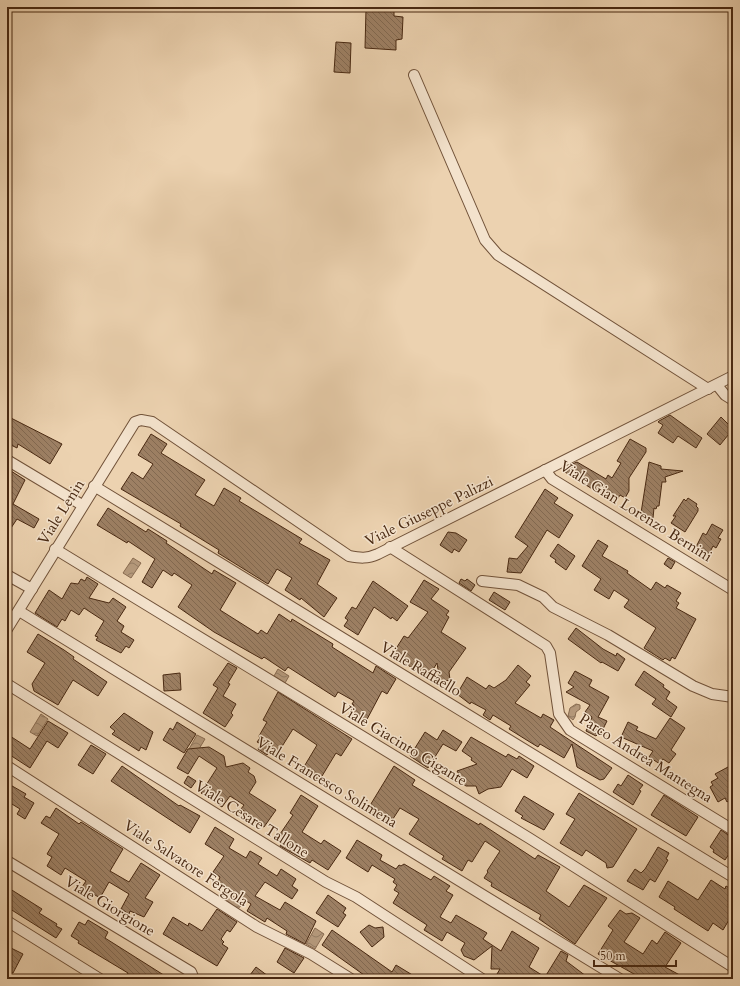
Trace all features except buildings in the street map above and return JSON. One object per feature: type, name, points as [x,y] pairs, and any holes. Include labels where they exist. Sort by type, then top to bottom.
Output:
[{"type":"street","points":[[414,75],[485,240],[498,255],[733,400]]},
{"type":"street","name":"Viale Giuseppe Palizzi","points":[[147,420],[349,556],[369,558],[733,376]]},
{"type":"street","name":"Viale Lenin","points":[[7,629],[82,505],[135,422],[147,420]]},
{"type":"street","points":[[7,460],[82,505]]},
{"type":"street","name":"Viale Gian Lorenzo Bernini","points":[[546,470],[552,479],[733,590]]},
{"type":"street","name":"Viale Raffaello","points":[[94,486],[733,877]]},
{"type":"street","name":"Parco Andrea Mantegna","points":[[390,547],[546,646],[550,653],[559,714],[570,730],[733,830]]},
{"type":"street","name":"Viale Giacinto Gigante","points":[[55,549],[522,834],[733,967]]},
{"type":"street","points":[[7,575],[32,589]]},
{"type":"street","points":[[482,581],[518,585],[543,597],[553,607],[608,635],[693,686],[712,694],[733,697]]},
{"type":"street","name":"Viale Francesco Solimena","points":[[18,611],[620,979]]},
{"type":"street","name":"Viale Cesare Tallone","points":[[7,684],[326,882],[356,897],[482,979]]},
{"type":"street","name":"Viale Salvatore Fergola","points":[[7,766],[257,926],[311,954],[352,979]]},
{"type":"street","name":"Viale Giorgione","points":[[7,862],[191,972],[195,979]]},
{"type":"street","points":[[7,921],[100,979]]},
{"type":"water","points":[[133,558],[141,563],[131,578],[123,573]]},
{"type":"water","points":[[278,669],[289,676],[285,683],[274,676]]},
{"type":"water","points":[[576,704],[580,705],[580,709],[576,712],[573,720],[568,716],[570,708]]},
{"type":"water","points":[[41,714],[48,719],[37,736],[30,732]]},
{"type":"water","points":[[197,735],[205,739],[196,754],[189,749]]},
{"type":"water","points":[[226,891],[243,903],[238,909],[222,897]]},
{"type":"water","points":[[315,928],[324,934],[315,949],[306,944]]}]
